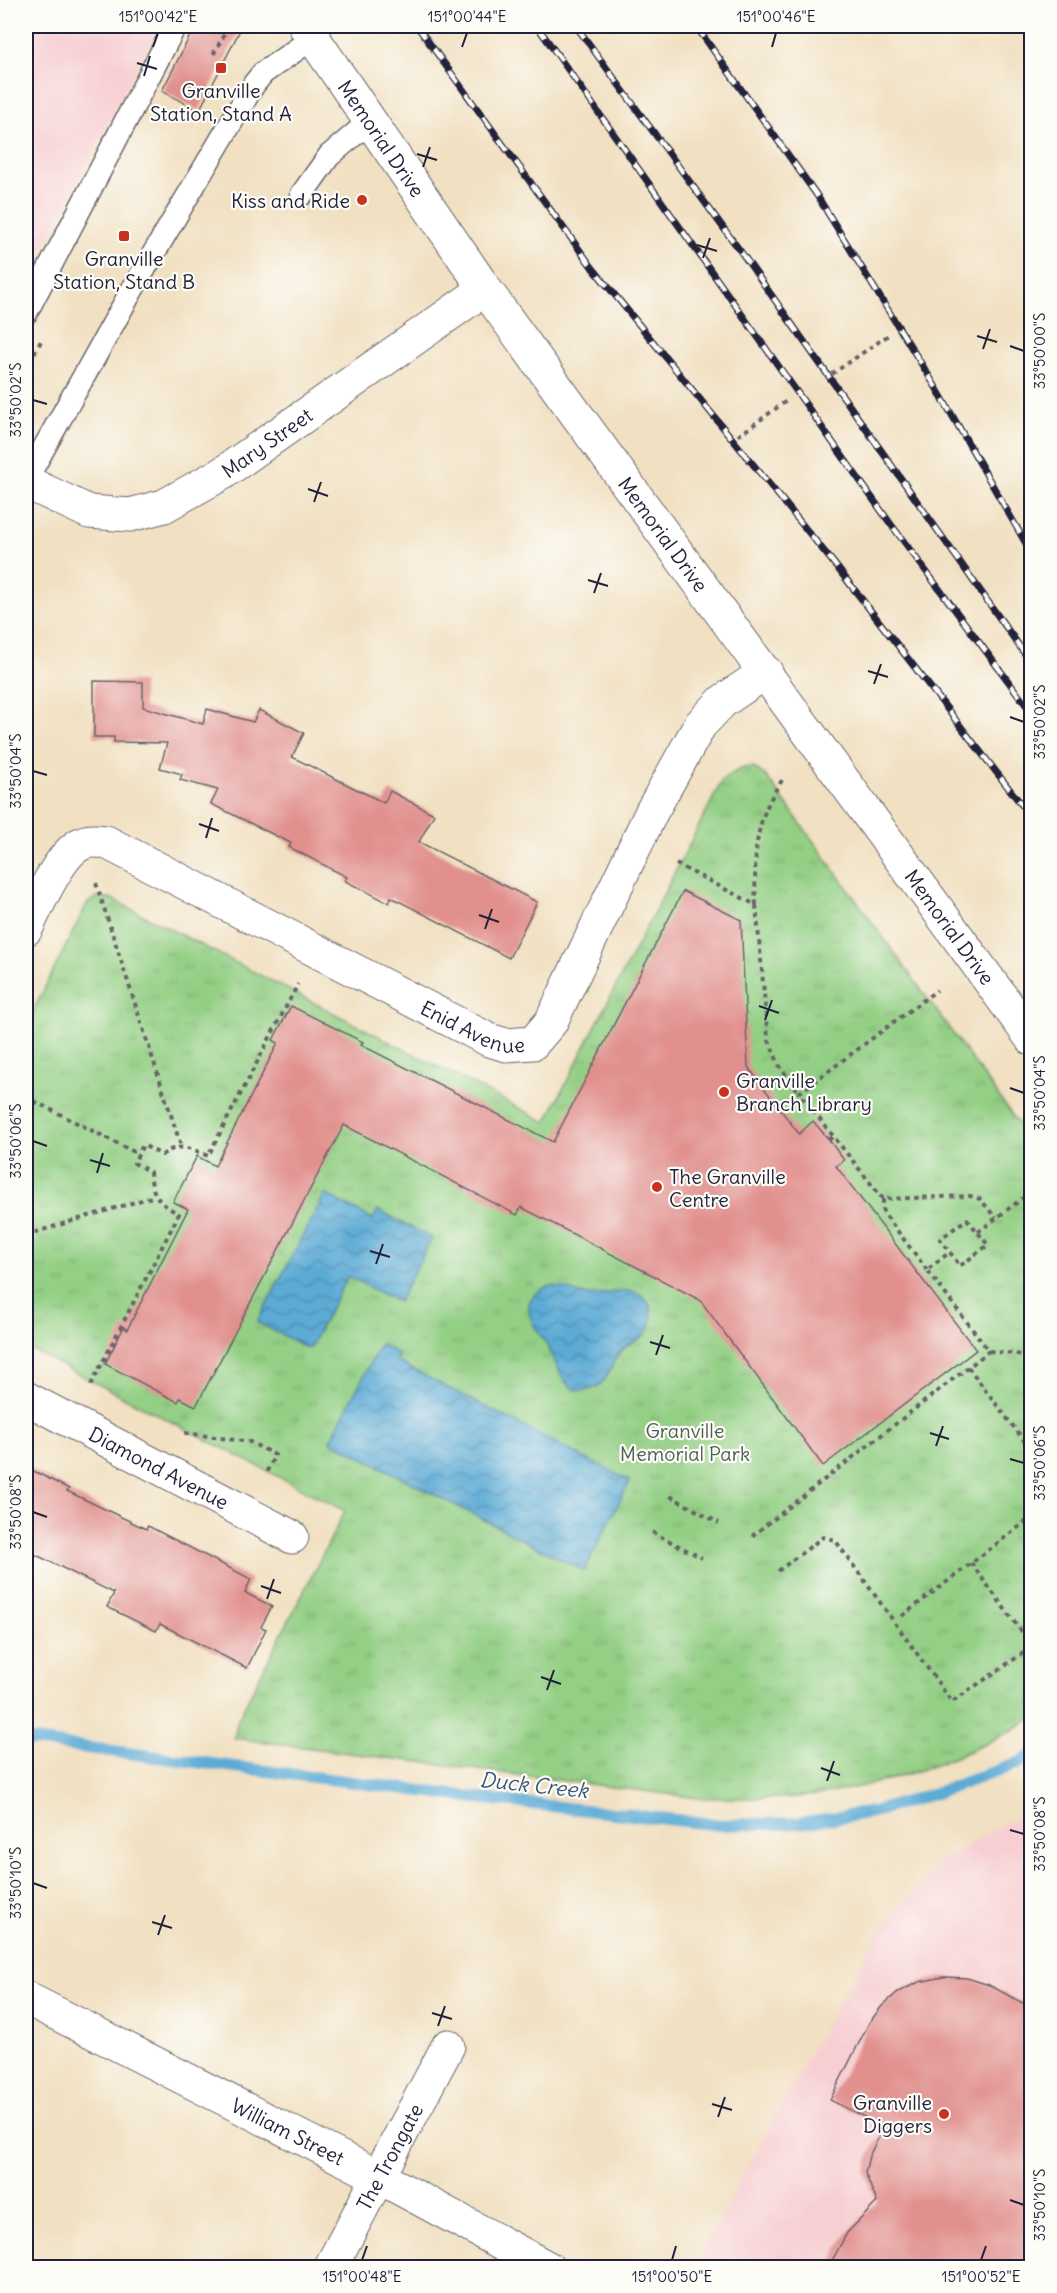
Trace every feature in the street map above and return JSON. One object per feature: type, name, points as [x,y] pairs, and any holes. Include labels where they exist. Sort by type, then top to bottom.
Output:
[{"type":"street","name":"Memorial Drive","points":[[309,32],[485,289],[1032,1039]]},
{"type":"street","name":"Mary Street","points":[[26,481],[89,512],[130,515],[164,506],[223,473],[485,289]]},
{"type":"street","name":"Enid Avenue","points":[[26,929],[58,869],[80,844],[93,841],[106,842],[489,1040],[506,1046],[532,1043],[551,1022],[652,811],[700,725],[723,701],[766,672]]},
{"type":"street","name":"Diamond Avenue","points":[[26,1398],[292,1537]]},
{"type":"street","name":"William Street","points":[[26,1998],[379,2177],[548,2268]]},
{"type":"street","name":"The Trongate","points":[[330,2268],[448,2046]]},
{"type":"lane","points":[[26,313],[175,26]]},
{"type":"lane","points":[[26,481],[132,290],[254,84],[263,73],[309,32]]},
{"type":"lane","points":[[302,194],[329,156],[369,122]]},
{"type":"path","points":[[210,26],[225,33],[213,55]]},
{"type":"path","points":[[832,374],[890,334]]},
{"type":"path","points":[[738,436],[789,399]]},
{"type":"path","points":[[783,779],[772,794],[756,836],[756,905],[768,1038],[779,1065],[883,1199],[883,1212],[989,1351]]},
{"type":"path","points":[[676,864],[756,905]]},
{"type":"path","points":[[96,883],[181,1146]]},
{"type":"path","points":[[91,1385],[179,1214],[161,1204],[155,1196],[150,1172],[134,1163],[138,1154],[143,1145],[162,1155],[171,1148],[181,1146],[208,1156],[298,984]]},
{"type":"path","points":[[799,1093],[937,990]]},
{"type":"path","points":[[26,1097],[138,1154]]},
{"type":"path","points":[[829,1140],[833,1136]]},
{"type":"path","points":[[978,1232],[1032,1191]]},
{"type":"path","points":[[26,1235],[155,1196]]},
{"type":"path","points":[[883,1199],[970,1196],[980,1199],[996,1218]]},
{"type":"path","points":[[967,1219],[978,1232],[988,1245],[960,1266],[940,1239],[967,1219]]},
{"type":"path","points":[[927,1270],[950,1252]]},
{"type":"path","points":[[752,1536],[989,1351],[1032,1356]]},
{"type":"path","points":[[968,1367],[1032,1451]]},
{"type":"path","points":[[185,1433],[250,1442],[276,1453],[265,1474]]},
{"type":"path","points":[[670,1496],[719,1522]]},
{"type":"path","points":[[902,1616],[1032,1517]]},
{"type":"path","points":[[652,1532],[702,1558]]},
{"type":"path","points":[[778,1571],[823,1537],[835,1540],[952,1702],[1032,1647],[971,1563]]},
{"type":"shaded area","points":[[26,26],[159,26],[26,282]]},
{"type":"shaded area","points":[[1031,1809],[1031,2267],[693,2268],[775,2115],[876,1937],[942,1859]]},
{"type":"green space","name":"Granville Memorial Park","points":[[753,767],[766,776],[1031,1141],[1031,1719],[984,1744],[909,1774],[830,1793],[764,1798],[697,1798],[234,1738],[238,1719],[345,1511],[26,1347],[26,1025],[87,904],[97,897],[110,898],[546,1122],[723,779],[742,768]]},
{"type":"water","points":[[325,1194],[373,1219],[378,1210],[432,1238],[398,1302],[348,1276],[309,1349],[257,1322]]},
{"type":"water","points":[[549,1286],[589,1295],[631,1291],[645,1298],[650,1307],[651,1321],[648,1330],[620,1352],[607,1376],[594,1388],[584,1391],[568,1385],[532,1321],[529,1306],[532,1299],[538,1292]]},
{"type":"water","points":[[380,1344],[399,1354],[396,1361],[630,1481],[584,1571],[330,1441]]},
{"type":"building","points":[[195,26],[242,26],[199,111],[162,91]]},
{"type":"building","points":[[94,681],[143,682],[143,707],[203,724],[207,709],[253,722],[259,710],[304,733],[292,757],[384,803],[390,791],[434,814],[419,842],[537,902],[509,958],[391,897],[389,903],[345,881],[347,877],[289,847],[291,843],[211,804],[218,790],[180,780],[182,774],[160,768],[167,743],[114,742],[114,737],[94,737]]},
{"type":"building","name":"The Granville Centre","points":[[683,891],[741,920],[748,1067],[799,1134],[813,1121],[829,1140],[844,1160],[836,1166],[976,1350],[823,1466],[700,1300],[521,1207],[517,1215],[344,1125],[196,1406],[180,1398],[178,1402],[105,1364],[124,1327],[127,1330],[188,1209],[173,1202],[197,1156],[215,1166],[278,1043],[273,1040],[291,1006],[363,1042],[361,1045],[553,1142]]},
{"type":"building","points":[[26,1467],[69,1489],[67,1491],[146,1529],[148,1526],[251,1579],[245,1593],[272,1606],[261,1627],[266,1629],[247,1668],[160,1624],[156,1631],[107,1607],[114,1593],[26,1550]]},
{"type":"building","name":"Granville Diggers","points":[[943,1977],[967,1978],[989,1985],[1032,2008],[1032,2268],[828,2268],[847,2233],[877,2202],[865,2173],[869,2156],[884,2127],[830,2100],[869,2023],[882,2006],[898,1992],[919,1982]]},
{"type":"waterway","name":"Duck Creek","points":[[26,1740],[468,1797],[721,1825],[801,1823],[873,1812],[939,1792],[1019,1763],[1032,1755]]},
{"type":"railway","points":[[417,26],[592,267],[832,561],[1032,818]]},
{"type":"railway","points":[[537,26],[890,523],[1032,713]]},
{"type":"railway","points":[[576,26],[741,252],[1032,664]]},
{"type":"railway","points":[[696,26],[816,194],[937,389],[1032,554]]},
{"type":"place","name":"Granville Station, Stand A","points":[[221,68]]},
{"type":"place","name":"Kiss and Ride","points":[[362,200]]},
{"type":"place","name":"Granville Station, Stand B","points":[[124,236]]},
{"type":"place","name":"Granville Branch Library","points":[[724,1092]]},
{"type":"place","name":"The Granville Centre","points":[[657,1187]]},
{"type":"place","name":"Granville Diggers","points":[[944,2114]]}]
